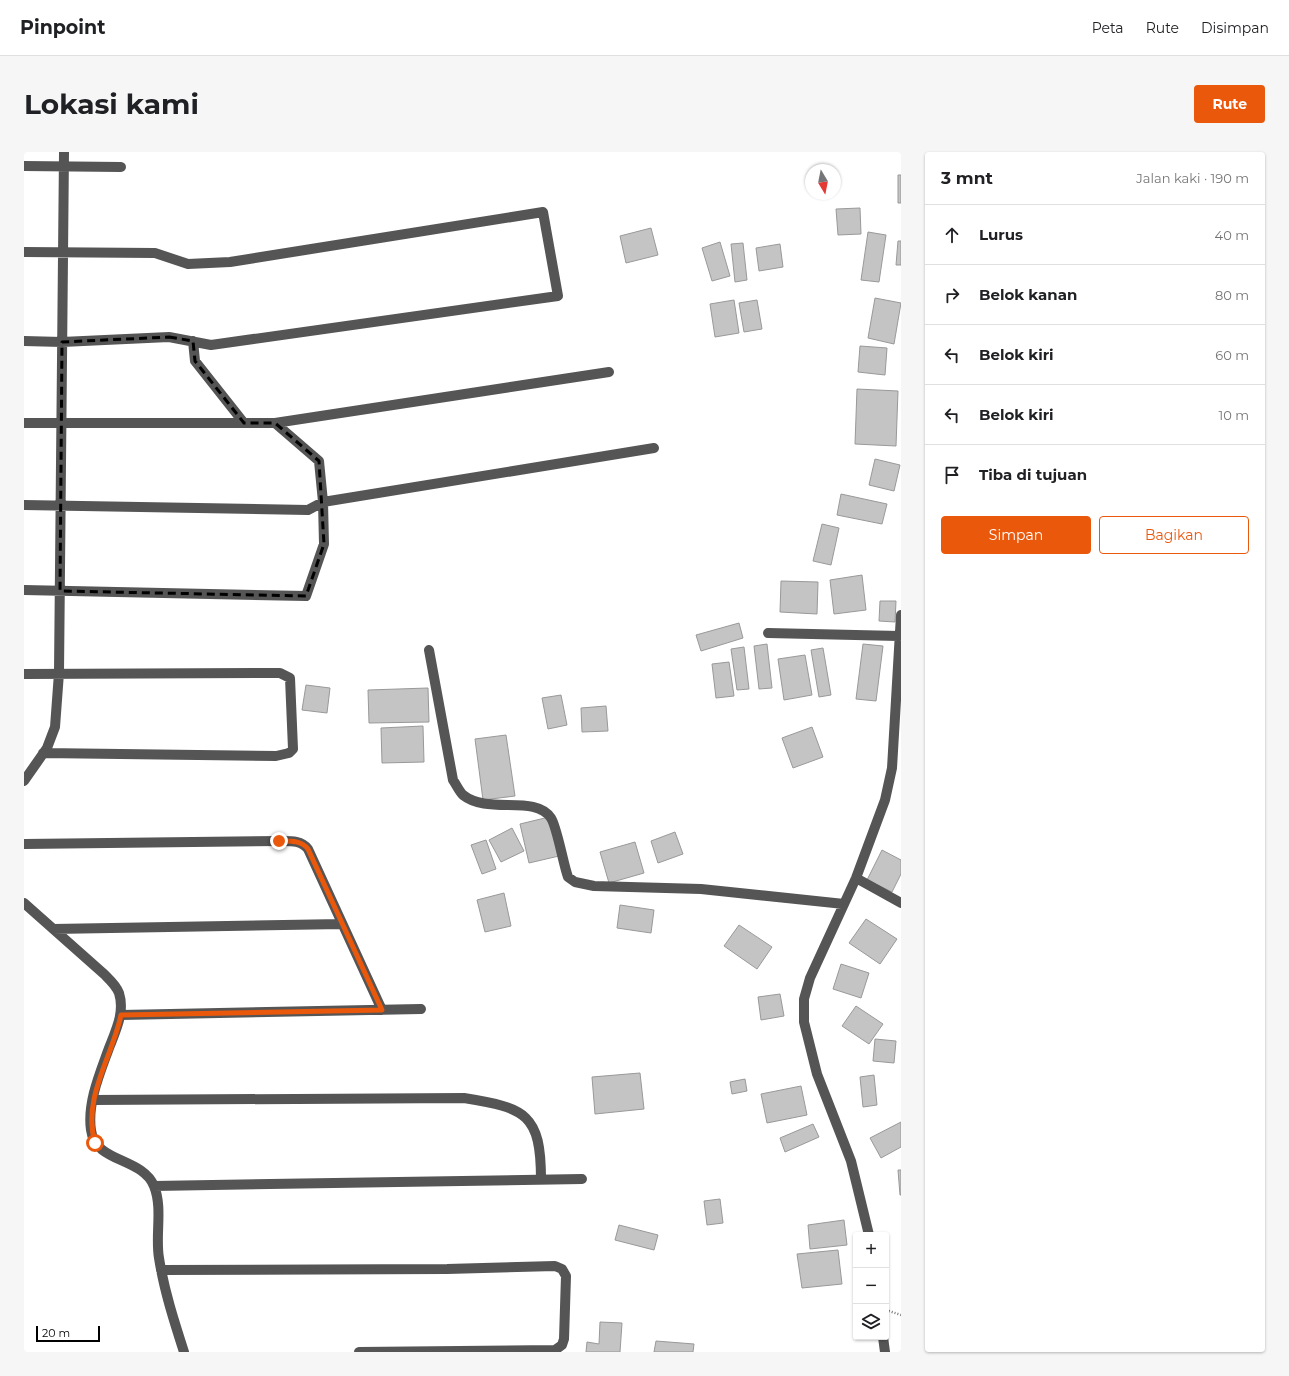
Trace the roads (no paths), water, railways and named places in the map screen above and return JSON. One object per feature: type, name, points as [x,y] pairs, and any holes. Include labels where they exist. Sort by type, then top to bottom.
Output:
[{"type":"street","points":[[24,781],[43,753],[55,727],[59,673],[64,152]]},
{"type":"street","points":[[24,166],[121,167]]},
{"type":"street","points":[[24,252],[155,253],[188,264],[230,262],[543,212],[558,296],[211,345],[169,337],[62,342],[24,341]]},
{"type":"street","points":[[193,341],[195,361],[244,423]]},
{"type":"street","points":[[24,423],[275,423],[609,372]]},
{"type":"street","points":[[24,590],[306,596],[324,544],[324,502],[319,461],[275,423]]},
{"type":"street","points":[[24,505],[308,510],[324,502],[654,448]]},
{"type":"street","points":[[868,1232],[862,1199],[851,1161],[817,1074],[804,1022],[804,999],[810,978],[856,878],[885,800],[892,768],[901,615]]},
{"type":"street","points":[[768,633],[899,636]]},
{"type":"street","points":[[429,650],[453,780],[462,794],[474,802],[494,806],[530,806],[545,810],[553,820],[568,877],[575,882],[594,886],[701,889],[844,904]]},
{"type":"street","points":[[24,674],[280,674],[290,678],[293,749],[289,753],[276,756],[43,753]]},
{"type":"street","points":[[24,844],[297,842],[304,844],[308,849],[382,1010]]},
{"type":"street","points":[[856,878],[901,902]]},
{"type":"street","points":[[24,903],[116,985],[119,994],[121,1015],[93,1100],[91,1109],[91,1130],[95,1143],[100,1149],[136,1167],[154,1186],[159,1216],[159,1257],[161,1270],[184,1352]]},
{"type":"street","points":[[53,929],[342,924]]},
{"type":"street","points":[[121,1015],[421,1009]]},
{"type":"street","points":[[93,1100],[464,1098],[497,1103],[519,1111],[528,1118],[537,1138],[541,1154],[541,1180]]},
{"type":"street","points":[[154,1186],[582,1179]]},
{"type":"street","points":[[161,1270],[447,1269],[555,1266],[562,1269],[566,1276],[564,1339],[562,1345],[555,1350],[360,1352]]},
{"type":"street","points":[[883,1340],[885,1352]]}]
